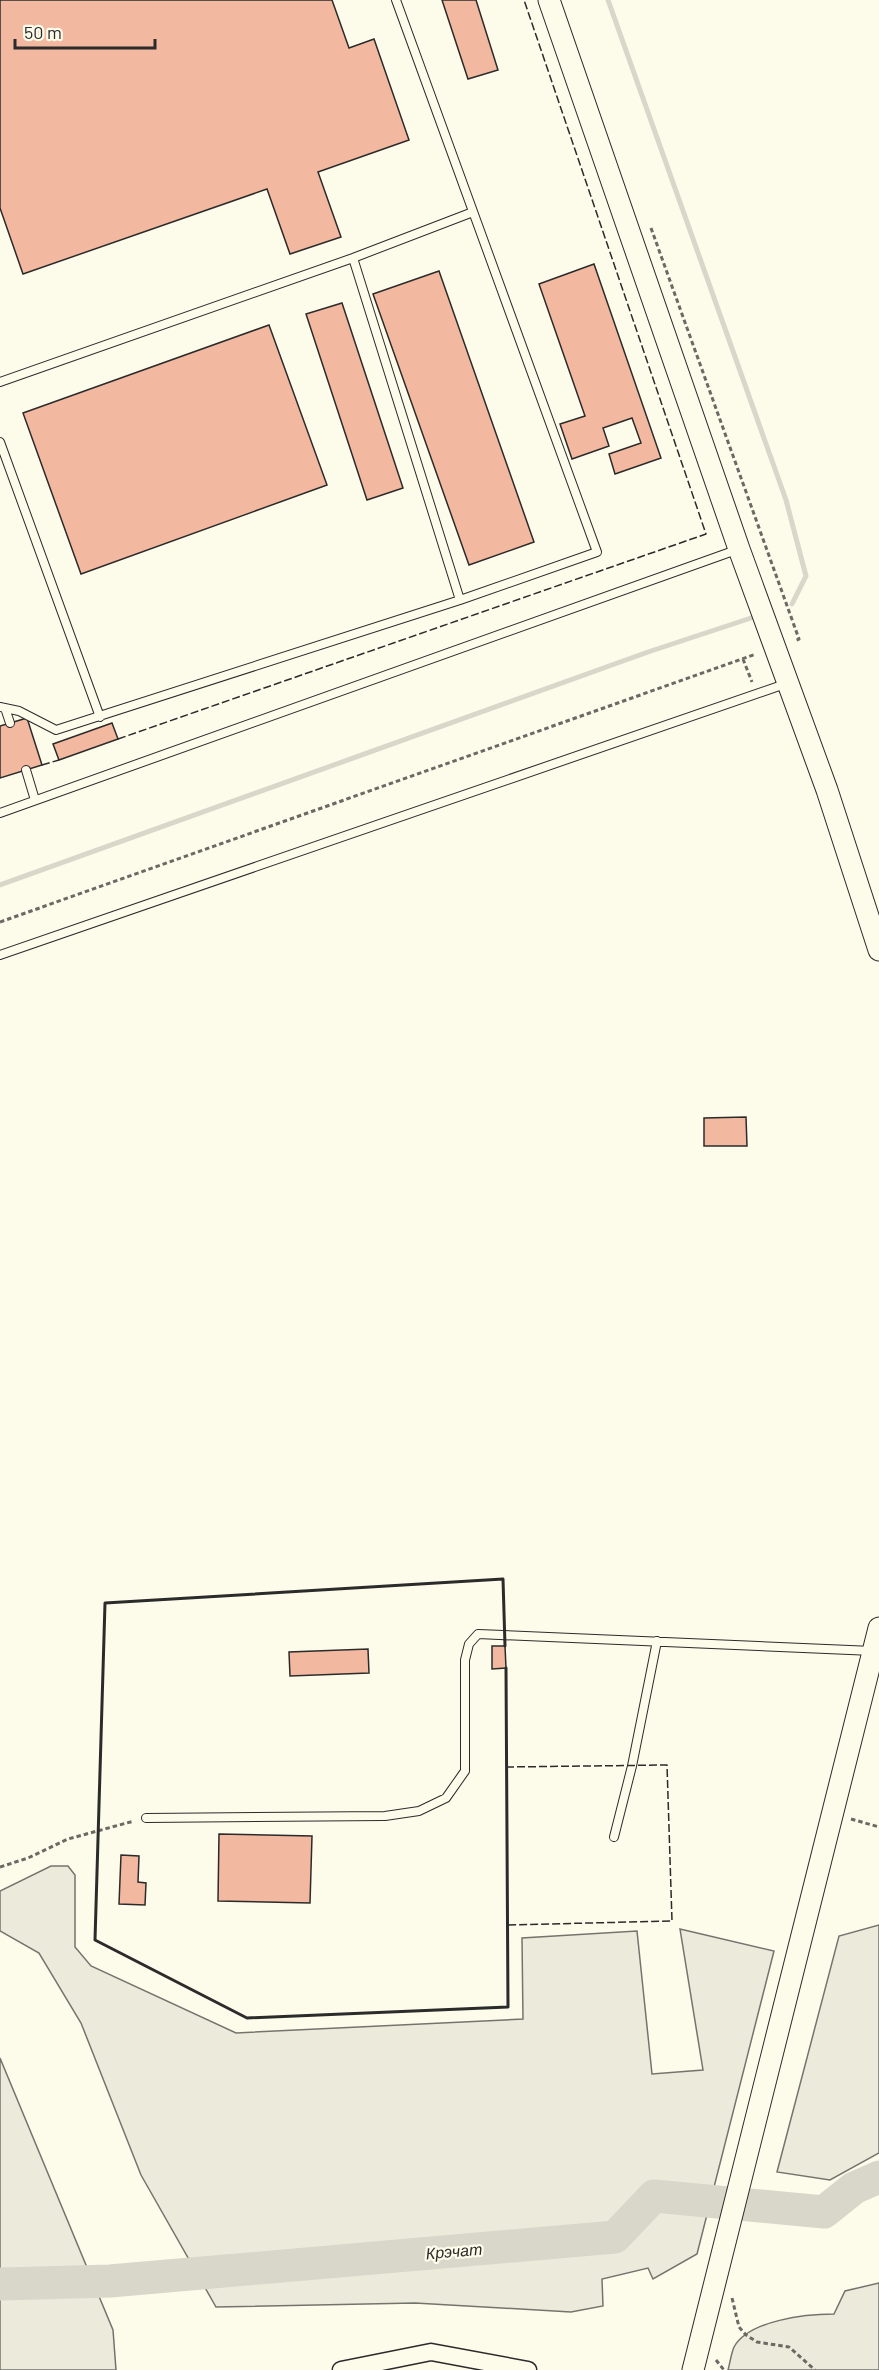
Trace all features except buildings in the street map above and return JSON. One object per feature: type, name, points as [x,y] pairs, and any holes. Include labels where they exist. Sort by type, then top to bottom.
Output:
[{"type":"street","points":[[549,0],[739,549],[827,790],[879,950]]},
{"type":"street","points":[[693,2370],[728,2241],[879,1628]]},
{"type":"street","points":[[340,2370],[431,2352],[528,2370]]},
{"type":"lane","points":[[2,707],[20,711],[56,730],[460,600],[597,552],[396,0]]},
{"type":"lane","points":[[0,382],[353,258],[473,212]]},
{"type":"lane","points":[[353,258],[460,600]]},
{"type":"lane","points":[[0,442],[100,717]]},
{"type":"lane","points":[[0,813],[739,549]]},
{"type":"lane","points":[[0,955],[788,683]]},
{"type":"lane","points":[[2,707],[10,723]]},
{"type":"lane","points":[[26,770],[35,801]]},
{"type":"lane","points":[[146,1818],[385,1816],[419,1811],[446,1798],[465,1771],[465,1660],[470,1644],[478,1634],[873,1651]]},
{"type":"lane","points":[[614,1837],[632,1766],[657,1641]]},
{"type":"path","points":[[650,226],[772,564]]},
{"type":"path","points":[[0,922],[743,658],[756,694]]},
{"type":"path","points":[[832,1814],[879,1827]]},
{"type":"path","points":[[0,1867],[28,1858],[68,1839],[146,1818]]},
{"type":"path","points":[[718,2277],[730,2291],[739,2327],[746,2336],[757,2342],[789,2347],[815,2370]]},
{"type":"shaded area","points":[[51,1866],[68,1866],[75,1875],[75,1947],[91,1966],[236,2033],[523,2019],[522,1938],[637,1931],[652,2074],[703,2070],[680,1929],[774,1951],[697,2254],[653,2279],[648,2268],[602,2279],[603,2306],[571,2312],[415,2303],[216,2307],[141,2175],[81,2023],[39,1953],[0,1931],[0,1891]]},
{"type":"shaded area","points":[[879,1925],[879,2153],[830,2180],[777,2172],[839,1936]]},
{"type":"shaded area","points":[[0,2058],[113,2330],[116,2370],[0,2370]]},
{"type":"shaded area","points":[[879,2283],[879,2370],[728,2370],[734,2347],[752,2330],[794,2317],[834,2314],[845,2291]]},
{"type":"waterway","points":[[608,0],[786,500],[806,576],[792,604]]},
{"type":"waterway","points":[[0,885],[648,652],[751,618]]},
{"type":"waterway","name":"Крэчат","points":[[0,2284],[110,2281],[615,2237],[654,2196],[824,2212],[854,2188],[879,2177]]},
{"type":"fence","points":[[118,739],[706,534],[524,0]]},
{"type":"fence","points":[[42,765],[59,760]]},
{"type":"fence","points":[[506,1767],[667,1765],[672,1921],[507,1925]]},
{"type":"wall","points":[[505,1646],[503,1579],[105,1603],[95,1940],[247,2018],[508,2007],[506,1668]]}]
